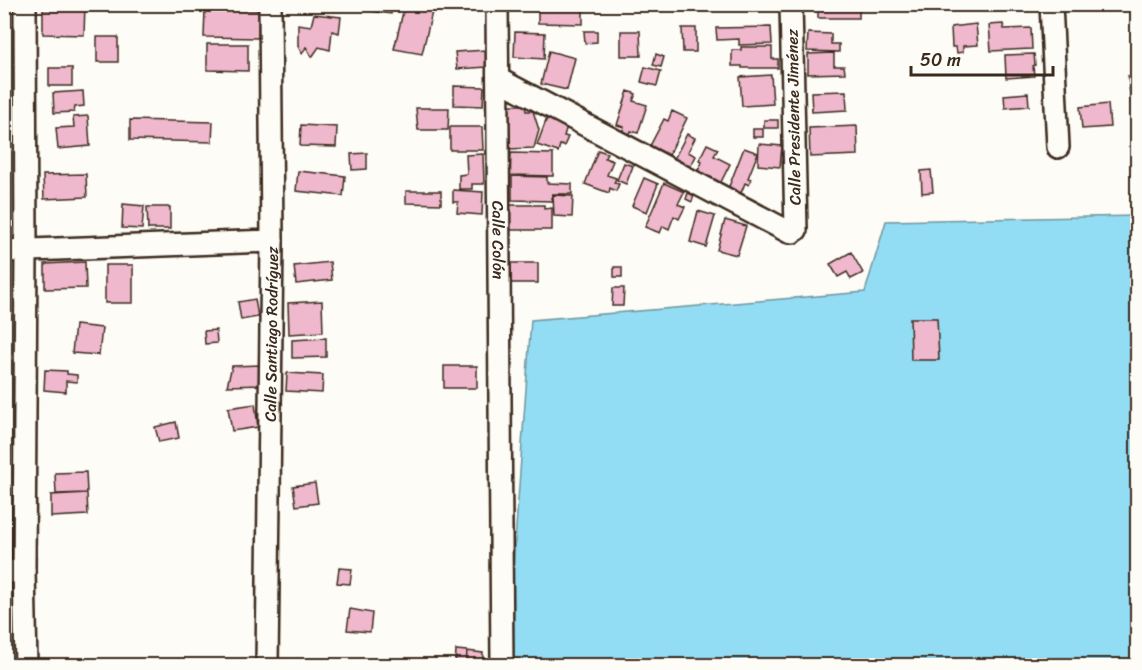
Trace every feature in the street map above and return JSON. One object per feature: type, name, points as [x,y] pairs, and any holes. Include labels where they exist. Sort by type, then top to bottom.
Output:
[{"type":"street","points":[[25,4],[26,250],[14,572],[26,666]]},
{"type":"street","name":"Calle Santiago Rodríguez","points":[[267,666],[272,241],[270,4]]},
{"type":"street","name":"Calle Colón","points":[[497,4],[502,666]]},
{"type":"street","name":"Calle Presidente Jiménez","points":[[498,79],[789,232],[793,232],[796,230],[791,4]]},
{"type":"street","points":[[1051,4],[1058,147]]},
{"type":"street","points":[[4,251],[272,241]]},
{"type":"water","points":[[1137,216],[1137,665],[506,666],[531,320],[865,292],[886,221]]},
{"type":"building","points":[[62,4],[85,4],[84,35],[43,34],[43,9],[61,10]]},
{"type":"building","points":[[366,4],[393,4],[391,14],[365,10]]},
{"type":"building","points":[[405,4],[432,12],[422,54],[394,49]]},
{"type":"building","points":[[538,4],[583,4],[583,24],[538,23]]},
{"type":"building","points":[[818,4],[859,4],[859,18],[818,18]]},
{"type":"building","points":[[205,9],[259,10],[258,38],[204,37]]},
{"type":"building","points":[[314,14],[341,17],[339,33],[332,31],[330,50],[319,47],[312,57],[306,47],[302,54],[298,46],[298,24],[311,26]]},
{"type":"building","points":[[976,24],[978,45],[963,46],[963,52],[957,53],[956,47],[952,47],[951,27]]},
{"type":"building","points":[[1003,24],[1004,29],[1031,28],[1032,49],[991,51],[989,25]]},
{"type":"building","points":[[771,27],[772,44],[739,45],[739,39],[717,40],[716,28]]},
{"type":"building","points":[[682,28],[696,28],[696,52],[683,52]]},
{"type":"building","points":[[584,31],[597,31],[597,42],[585,43]]},
{"type":"building","points":[[621,31],[640,31],[641,56],[621,56]]},
{"type":"building","points":[[515,32],[545,33],[544,59],[514,57]]},
{"type":"building","points":[[808,33],[831,34],[831,44],[839,44],[839,52],[807,51]]},
{"type":"building","points":[[97,37],[118,37],[118,62],[97,62]]},
{"type":"building","points":[[207,44],[248,44],[248,71],[207,70]]},
{"type":"building","points":[[741,47],[772,47],[772,59],[778,59],[778,68],[732,66],[732,50],[741,50]]},
{"type":"building","points":[[486,50],[487,67],[457,69],[455,52]]},
{"type":"building","points":[[549,51],[575,58],[567,90],[541,84]]},
{"type":"building","points":[[834,53],[834,66],[844,66],[845,73],[808,74],[808,54]]},
{"type":"building","points":[[656,54],[664,57],[661,67],[653,65]]},
{"type":"building","points":[[1034,54],[1034,76],[1006,78],[1005,55]]},
{"type":"building","points":[[645,67],[661,71],[657,86],[641,82]]},
{"type":"building","points":[[49,68],[72,68],[72,86],[49,86]]},
{"type":"building","points":[[771,75],[773,104],[742,106],[740,77]]},
{"type":"building","points":[[1138,75],[1138,104],[1131,104],[1128,76]]},
{"type":"building","points":[[454,86],[484,87],[483,106],[454,105]]},
{"type":"building","points":[[83,91],[84,106],[75,107],[74,112],[54,113],[53,93]]},
{"type":"building","points":[[628,91],[636,94],[633,101],[647,105],[638,133],[622,132],[624,127],[617,125]]},
{"type":"building","points":[[846,91],[847,110],[812,112],[811,92]]},
{"type":"building","points":[[1028,93],[1029,106],[1005,108],[1004,95]]},
{"type":"building","points":[[1108,104],[1110,127],[1082,129],[1080,107]]},
{"type":"building","points":[[507,105],[525,105],[526,111],[533,111],[539,130],[534,148],[508,149]]},
{"type":"building","points":[[416,108],[449,108],[448,130],[418,130]]},
{"type":"building","points":[[672,111],[687,118],[669,155],[650,146],[664,119],[668,121]]},
{"type":"building","points":[[88,116],[90,146],[58,149],[56,128],[74,127],[73,117]]},
{"type":"building","points":[[547,118],[567,126],[564,136],[568,137],[564,146],[560,145],[558,152],[537,145]]},
{"type":"building","points":[[130,120],[213,122],[212,142],[130,140]]},
{"type":"building","points":[[764,120],[778,120],[778,128],[764,128]]},
{"type":"building","points":[[301,125],[337,127],[336,147],[300,146]]},
{"type":"building","points":[[857,126],[858,155],[810,157],[809,128]]},
{"type":"building","points":[[450,127],[482,127],[483,150],[450,150]]},
{"type":"building","points":[[753,129],[763,129],[763,137],[753,137]]},
{"type":"building","points":[[687,134],[695,138],[688,152],[696,156],[690,167],[674,159]]},
{"type":"building","points":[[707,144],[718,149],[714,156],[730,164],[720,184],[697,172],[702,162],[699,160]]},
{"type":"building","points":[[759,144],[782,146],[780,167],[758,165]]},
{"type":"building","points":[[744,148],[758,153],[748,178],[751,179],[749,185],[745,183],[741,193],[728,189]]},
{"type":"building","points":[[598,150],[607,153],[605,158],[613,161],[607,175],[616,178],[614,183],[619,184],[616,191],[610,188],[609,193],[585,184]]},
{"type":"building","points":[[367,153],[367,169],[352,170],[351,154]]},
{"type":"building","points":[[511,153],[553,154],[553,176],[510,175]]},
{"type":"building","points":[[483,154],[484,184],[472,184],[472,189],[459,189],[459,175],[467,174],[466,155]]},
{"type":"building","points":[[624,163],[633,166],[626,184],[617,180]]},
{"type":"building","points":[[931,170],[933,192],[922,193],[921,171]]},
{"type":"building","points":[[298,171],[345,176],[343,196],[296,191]]},
{"type":"building","points":[[86,174],[87,197],[44,199],[43,175]]},
{"type":"building","points":[[512,176],[547,177],[547,183],[572,184],[572,194],[552,194],[552,201],[512,200]]},
{"type":"building","points":[[644,178],[658,184],[647,212],[632,206]]},
{"type":"building","points":[[664,183],[684,192],[678,204],[685,207],[679,219],[674,216],[669,229],[663,226],[660,233],[645,227]]},
{"type":"building","points":[[453,190],[483,192],[482,215],[457,213],[458,202],[453,202]]},
{"type":"building","points":[[406,191],[441,191],[441,204],[406,203]]},
{"type":"building","points":[[688,193],[694,195],[692,202],[686,199]]},
{"type":"building","points":[[553,195],[573,196],[572,217],[554,216]]},
{"type":"building","points":[[123,204],[144,206],[142,229],[122,228]]},
{"type":"building","points":[[508,205],[544,205],[544,209],[552,208],[552,230],[508,230]]},
{"type":"building","points":[[147,207],[170,207],[170,229],[148,229]]},
{"type":"building","points":[[698,211],[715,216],[706,247],[690,242]]},
{"type":"building","points":[[725,220],[746,226],[737,255],[717,250]]},
{"type":"building","points":[[851,252],[863,273],[851,279],[847,272],[838,277],[830,264]]},
{"type":"building","points":[[85,262],[86,288],[45,289],[45,264]]},
{"type":"building","points":[[330,262],[332,280],[296,284],[294,266]]},
{"type":"building","points":[[507,263],[538,263],[538,283],[507,283]]},
{"type":"building","points":[[105,265],[133,265],[133,303],[105,303]]},
{"type":"building","points":[[614,267],[622,267],[622,277],[614,277]]},
{"type":"building","points":[[613,288],[624,288],[623,306],[612,306]]},
{"type":"building","points":[[255,299],[258,317],[241,320],[238,302]]},
{"type":"building","points":[[322,301],[323,332],[289,334],[288,303]]},
{"type":"building","points":[[910,318],[937,318],[939,360],[911,360]]},
{"type":"building","points":[[75,325],[102,328],[99,355],[72,353]]},
{"type":"building","points":[[216,330],[217,343],[205,344],[204,331]]},
{"type":"building","points":[[326,338],[326,357],[292,358],[292,340]]},
{"type":"building","points":[[261,365],[262,385],[227,386],[232,366]]},
{"type":"building","points":[[444,366],[477,366],[477,388],[444,388]]},
{"type":"building","points":[[45,370],[67,371],[67,374],[77,375],[77,382],[66,381],[66,392],[44,390]]},
{"type":"building","points":[[287,373],[323,375],[322,393],[286,391]]},
{"type":"building","points":[[255,404],[258,427],[232,431],[228,408]]},
{"type":"building","points":[[176,422],[179,438],[159,442],[155,427]]},
{"type":"building","points":[[86,472],[87,493],[56,494],[55,473]]},
{"type":"building","points":[[315,483],[318,503],[296,506],[293,486]]},
{"type":"building","points":[[87,493],[88,515],[51,517],[51,495]]},
{"type":"building","points":[[4,507],[7,507],[9,530],[4,530]]},
{"type":"building","points":[[4,546],[10,546],[10,562],[4,562]]},
{"type":"building","points":[[339,568],[352,569],[350,584],[337,583]]},
{"type":"building","points":[[350,609],[372,613],[370,632],[347,630]]},
{"type":"building","points":[[456,650],[467,651],[466,665],[455,664]]},
{"type":"building","points":[[467,651],[483,653],[482,666],[466,666]]}]
